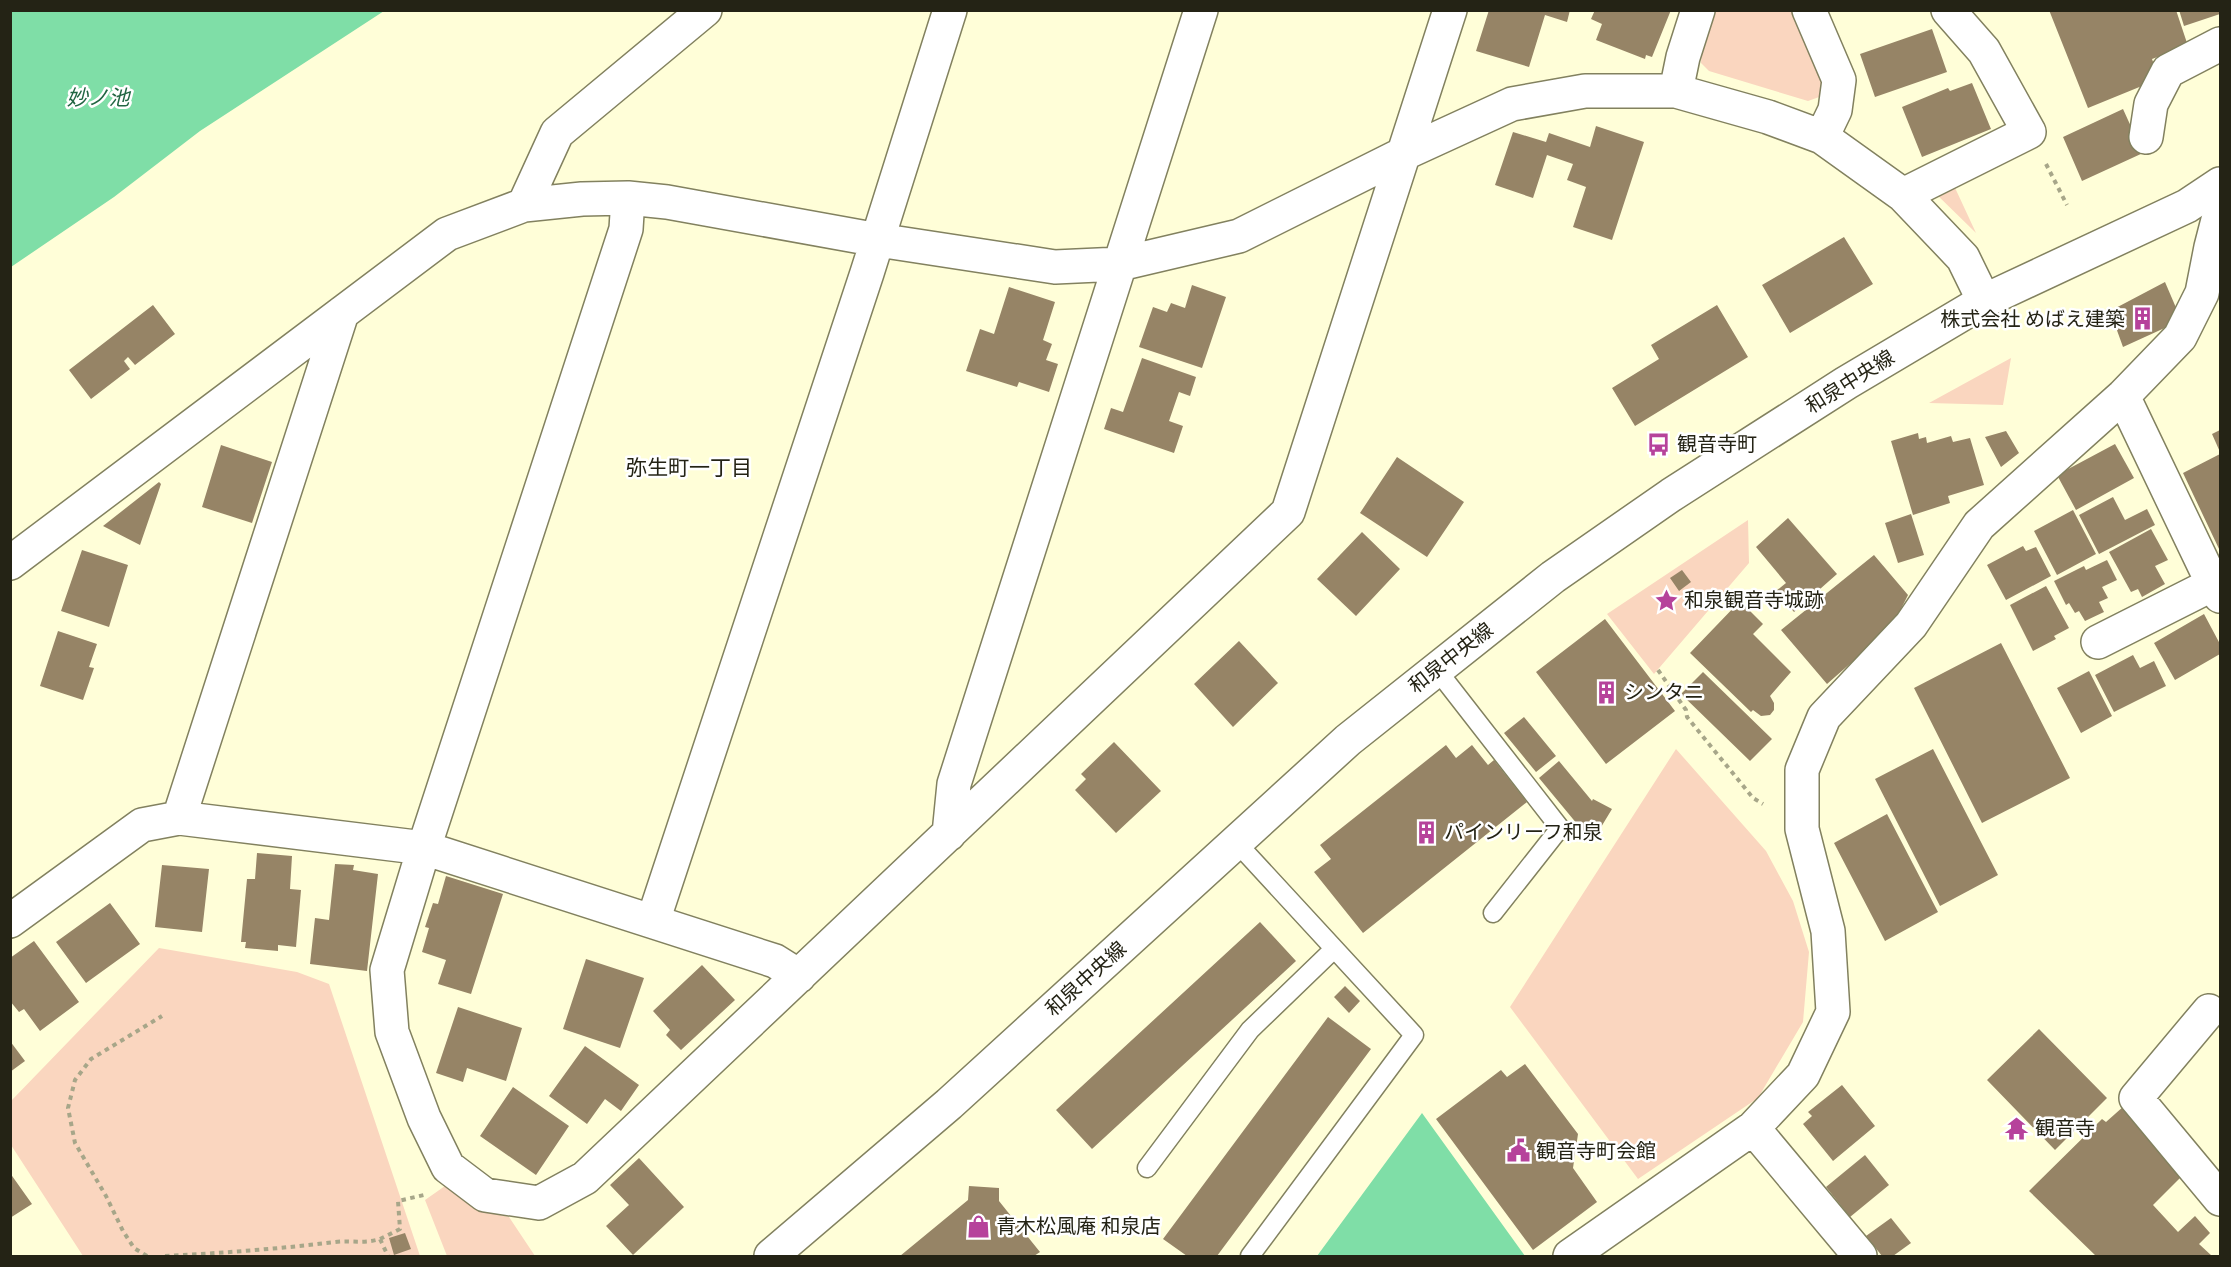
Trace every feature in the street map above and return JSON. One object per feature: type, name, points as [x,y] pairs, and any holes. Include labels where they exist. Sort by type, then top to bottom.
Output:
[{"type":"street","points":[[524,205],[557,133],[705,10]]},
{"type":"street","points":[[653,921],[878,240],[950,10]]},
{"type":"street","points":[[949,834],[954,784],[1201,10]]},
{"type":"street","points":[[628,198],[626,229],[424,848],[387,970],[392,1032],[424,1118],[448,1167],[486,1195],[539,1203],[585,1178],[1288,512],[1450,10]]},
{"type":"street","points":[[1676,91],[1683,57],[1698,10]]},
{"type":"street","points":[[1809,10],[1839,80],[1835,110],[1822,137]]},
{"type":"street","points":[[1903,195],[2029,132],[1984,51],[1948,10]]},
{"type":"street","points":[[2146,137],[2151,104],[2168,71],[2220,44]]},
{"type":"street","points":[[10,563],[447,234],[524,205],[582,199],[628,198],[667,202],[878,240],[1055,267],[1120,264],[1239,236],[1403,154],[1512,104],[1585,91],[1676,91],[1768,117],[1822,137],[1903,195],[1963,258],[1984,301]]},
{"type":"street","name":"和泉中央線","points":[[771,1257],[949,1104],[1348,740],[1553,578],[1671,495],[1846,383],[1984,301],[2187,206],[2220,184]]},
{"type":"street","points":[[1570,1257],[1753,1128],[1803,1075],[1833,1012],[1828,931],[1802,829],[1802,770],[1824,717],[1911,625],[1979,525],[2123,396],[2180,337],[2202,293],[2220,212]]},
{"type":"street","points":[[179,818],[342,313]]},
{"type":"street","points":[[2098,642],[2217,590],[2123,396]]},
{"type":"street","points":[[10,921],[142,825],[179,818],[424,848],[775,961],[799,976]]},
{"type":"street","points":[[2209,1011],[2136,1098],[2220,1199]]},
{"type":"street","points":[[1753,1128],[1860,1257]]},
{"type":"lane","points":[[1437,670],[1560,828],[1493,913]]},
{"type":"lane","points":[[1236,842],[1414,1035],[1250,1257]]},
{"type":"lane","points":[[1147,1167],[1250,1030],[1334,949]]},
{"type":"path","points":[[2043,159],[2067,205]]},
{"type":"path","points":[[1658,670],[1686,710],[1687,717],[1753,798],[1802,829]]},
{"type":"path","points":[[147,1257],[134,1248],[123,1231],[106,1196],[75,1143],[68,1108],[75,1080],[91,1059],[162,1016]]},
{"type":"path","points":[[165,1257],[249,1252],[348,1240],[365,1243],[380,1239],[400,1229],[398,1201],[426,1194],[456,1173]]},
{"type":"path","points":[[380,1239],[388,1257]]},
{"type":"shaded area","points":[[1715,11],[1798,11],[1824,62],[1822,96],[1808,101],[1709,71],[1701,63],[1702,48]]},
{"type":"shaded area","points":[[1950,177],[1976,233],[1930,188]]},
{"type":"shaded area","points":[[2011,358],[2003,405],[1929,403]]},
{"type":"shaded area","points":[[1748,520],[1749,563],[1654,674],[1607,614]]},
{"type":"shaded area","points":[[1676,749],[1766,851],[1793,901],[1809,952],[1803,1022],[1758,1098],[1638,1179],[1510,1007]]},
{"type":"shaded area","points":[[159,948],[297,972],[329,984],[420,1256],[83,1256],[11,1145],[11,1101]]},
{"type":"shaded area","points":[[445,1186],[475,1206],[509,1217],[535,1256],[447,1256],[425,1200]]},
{"type":"water","name":"妙ノ池","points":[[11,10],[384,11],[200,131],[114,197],[11,267]]},
{"type":"water","points":[[1422,1113],[1525,1256],[1317,1256]]},
{"type":"building","points":[[1489,10],[1570,10],[1567,22],[1545,15],[1529,67],[1476,51]]},
{"type":"building","points":[[1595,10],[1671,10],[1652,57],[1646,55],[1645,59],[1596,40],[1602,24],[1591,19]]},
{"type":"building","points":[[2049,10],[2176,10],[2188,46],[2152,59],[2159,79],[2088,108]]},
{"type":"building","points":[[2179,10],[2220,10],[2220,14],[2184,26]]},
{"type":"building","points":[[1932,29],[1947,72],[1875,97],[1860,54]]},
{"type":"building","points":[[1972,83],[1991,129],[1922,157],[1902,107],[1948,88],[1950,91]]},
{"type":"building","points":[[2123,109],[2143,153],[2082,181],[2063,137]]},
{"type":"building","points":[[1596,126],[1644,142],[1612,240],[1573,227],[1586,187],[1567,180],[1573,164],[1547,155],[1533,198],[1495,185],[1513,132],[1546,142],[1549,133],[1590,147]]},
{"type":"building","points":[[1844,237],[1873,284],[1790,333],[1762,285]]},
{"type":"building","name":"株式会社 めばえ建築","points":[[2165,282],[2177,310],[2169,326],[2123,347],[2110,311]]},
{"type":"building","points":[[1192,285],[1226,297],[1202,368],[1139,347],[1153,307],[1167,312],[1171,303],[1185,308]]},
{"type":"building","points":[[1009,287],[1055,302],[1043,340],[1052,344],[1046,360],[1058,364],[1049,392],[1019,382],[1017,387],[966,371],[980,329],[994,334]]},
{"type":"building","points":[[153,305],[175,334],[135,365],[128,357],[124,361],[130,369],[91,399],[69,370]]},
{"type":"building","points":[[1717,305],[1748,357],[1635,426],[1612,388],[1659,359],[1651,345]]},
{"type":"building","points":[[1142,358],[1196,377],[1190,396],[1179,392],[1169,421],[1183,426],[1174,453],[1104,429],[1111,408],[1123,412]]},
{"type":"building","points":[[2220,430],[2220,452],[2212,434]]},
{"type":"building","points":[[2006,431],[2019,453],[2001,467],[1985,437]]},
{"type":"building","points":[[1918,433],[1919,439],[1926,437],[1927,443],[1951,436],[1953,442],[1970,438],[1984,485],[1948,496],[1950,503],[1913,515],[1891,441]]},
{"type":"building","points":[[2115,444],[2134,478],[2076,510],[2057,475]]},
{"type":"building","points":[[221,445],[272,462],[252,523],[202,507]]},
{"type":"building","points":[[2220,454],[2220,551],[2183,473]]},
{"type":"building","points":[[1397,457],[1464,502],[1427,557],[1360,513]]},
{"type":"building","points":[[159,482],[161,484],[140,545],[103,526]]},
{"type":"building","points":[[2113,497],[2125,520],[2147,509],[2155,525],[2099,554],[2079,515]]},
{"type":"building","points":[[2073,510],[2096,554],[2057,575],[2034,531]]},
{"type":"building","points":[[1911,514],[1924,555],[1898,563],[1885,523]]},
{"type":"building","points":[[1788,518],[1837,574],[1794,612],[1776,591],[1786,583],[1756,547]]},
{"type":"building","points":[[2151,529],[2168,560],[2155,566],[2165,584],[2142,597],[2138,589],[2131,592],[2109,552]]},
{"type":"building","points":[[1362,532],[1400,569],[1356,616],[1317,579]]},
{"type":"building","points":[[2023,546],[2026,551],[2036,547],[2051,576],[2006,600],[1987,565]]},
{"type":"building","points":[[82,550],[128,565],[109,627],[61,611]]},
{"type":"building","points":[[1874,555],[1908,595],[1895,621],[1884,634],[1827,684],[1781,630]]},
{"type":"building","points":[[2107,560],[2117,580],[2102,587],[2108,598],[2099,602],[2104,612],[2085,621],[2079,611],[2075,613],[2069,603],[2066,605],[2054,581],[2084,566],[2086,570]]},
{"type":"building","points":[[1682,570],[1691,582],[1679,591],[1670,578]]},
{"type":"building","points":[[2046,586],[2069,628],[2054,636],[2056,639],[2033,651],[2010,605]]},
{"type":"building","points":[[1740,601],[1763,624],[1753,634],[1791,672],[1770,696],[1774,703],[1774,710],[1770,715],[1761,716],[1753,710],[1751,712],[1690,653]]},
{"type":"building","points":[[2204,614],[2220,644],[2220,654],[2175,680],[2154,643]]},
{"type":"building","name":"シンタニ","points":[[1605,619],[1675,711],[1606,764],[1536,672]]},
{"type":"building","points":[[58,631],[97,644],[89,667],[94,668],[83,700],[40,686]]},
{"type":"building","points":[[1239,641],[1278,683],[1233,727],[1194,684]]},
{"type":"building","points":[[2001,643],[2070,778],[1982,823],[1914,688]]},
{"type":"building","points":[[2133,655],[2140,668],[2154,661],[2166,686],[2114,712],[2095,675]]},
{"type":"building","points":[[2089,671],[2112,716],[2081,733],[2057,688]]},
{"type":"building","points":[[1703,672],[1772,739],[1750,761],[1681,694]]},
{"type":"building","points":[[1524,717],[1556,756],[1536,772],[1504,733]]},
{"type":"building","points":[[1114,742],[1161,791],[1116,833],[1075,790],[1086,779],[1081,774]]},
{"type":"building","name":"パインリーフ和泉","points":[[1446,745],[1456,758],[1472,745],[1488,765],[1494,760],[1527,802],[1363,933],[1314,872],[1331,859],[1320,845]]},
{"type":"building","points":[[1933,749],[1998,875],[1940,906],[1875,779]]},
{"type":"building","points":[[1559,761],[1592,801],[1593,799],[1612,809],[1592,842],[1539,778]]},
{"type":"building","points":[[1887,814],[1938,912],[1885,941],[1834,843]]},
{"type":"building","points":[[257,853],[292,856],[290,889],[301,890],[296,947],[278,945],[278,951],[245,948],[246,942],[241,942],[247,879],[255,879]]},
{"type":"building","points":[[335,864],[354,865],[353,870],[378,874],[367,971],[310,964],[315,918],[329,920]]},
{"type":"building","points":[[162,865],[209,869],[202,932],[155,927]]},
{"type":"building","points":[[446,876],[503,894],[471,994],[438,984],[446,960],[422,952],[429,928],[425,927],[433,903],[438,904]]},
{"type":"building","points":[[110,903],[140,944],[86,983],[56,942]]},
{"type":"building","points":[[1260,922],[1296,961],[1092,1149],[1056,1110]]},
{"type":"building","points":[[34,941],[79,1002],[40,1031],[24,1009],[19,1012],[10,1001],[10,958]]},
{"type":"building","points":[[586,959],[644,978],[620,1048],[563,1029]]},
{"type":"building","points":[[702,965],[735,1000],[681,1050],[666,1035],[670,1030],[653,1011]]},
{"type":"building","points":[[1345,986],[1360,1001],[1349,1013],[1334,997]]},
{"type":"building","points":[[458,1007],[522,1028],[506,1081],[467,1068],[463,1082],[436,1073]]},
{"type":"building","points":[[1328,1017],[1371,1049],[1217,1256],[1187,1256],[1163,1239]]},
{"type":"building","points":[[2039,1029],[2107,1098],[2055,1150],[1987,1080]]},
{"type":"building","points":[[10,1041],[25,1061],[10,1072]]},
{"type":"building","points":[[585,1046],[639,1085],[621,1111],[605,1099],[587,1124],[549,1096]]},
{"type":"building","name":"観音寺町会館","points":[[1525,1064],[1578,1134],[1573,1168],[1597,1202],[1533,1250],[1436,1119],[1501,1070],[1507,1077]]},
{"type":"building","points":[[1842,1085],[1875,1126],[1833,1161],[1803,1124],[1812,1116],[1808,1112]]},
{"type":"building","points":[[513,1087],[569,1126],[536,1175],[480,1136]]},
{"type":"building","points":[[2124,1106],[2185,1173],[2153,1205],[2178,1232],[2195,1216],[2210,1233],[2199,1244],[2212,1256],[2096,1256],[2029,1191],[2102,1119],[2106,1122]]},
{"type":"building","points":[[1865,1155],[1889,1185],[1850,1217],[1826,1187]]},
{"type":"building","points":[[639,1158],[684,1207],[633,1255],[606,1226],[629,1205],[610,1185]]},
{"type":"building","points":[[10,1173],[32,1204],[10,1218]]},
{"type":"building","name":"青木松風庵 和泉店","points":[[969,1186],[999,1188],[999,1201],[1040,1252],[1034,1256],[900,1256],[968,1200]]},
{"type":"building","points":[[1891,1218],[1911,1243],[1893,1256],[1882,1256],[1866,1236]]},
{"type":"building","points":[[405,1233],[411,1249],[394,1255],[389,1238]]},
{"type":"place","name":"株式会社 めばえ建築","points":[[2143,319]]},
{"type":"place","name":"観音寺町","points":[[1659,444]]},
{"type":"place","name":"和泉観音寺城跡","points":[[1666,600]]},
{"type":"place","name":"シンタニ","points":[[1606,692]]},
{"type":"place","name":"パインリーフ和泉","points":[[1426,832]]},
{"type":"place","name":"観音寺","points":[[2017,1128]]},
{"type":"place","name":"観音寺町会館","points":[[1518,1151]]},
{"type":"place","name":"青木松風庵 和泉店","points":[[978,1226]]},
{"type":"district","name":"弥生町一丁目","points":[[689,468]]}]
